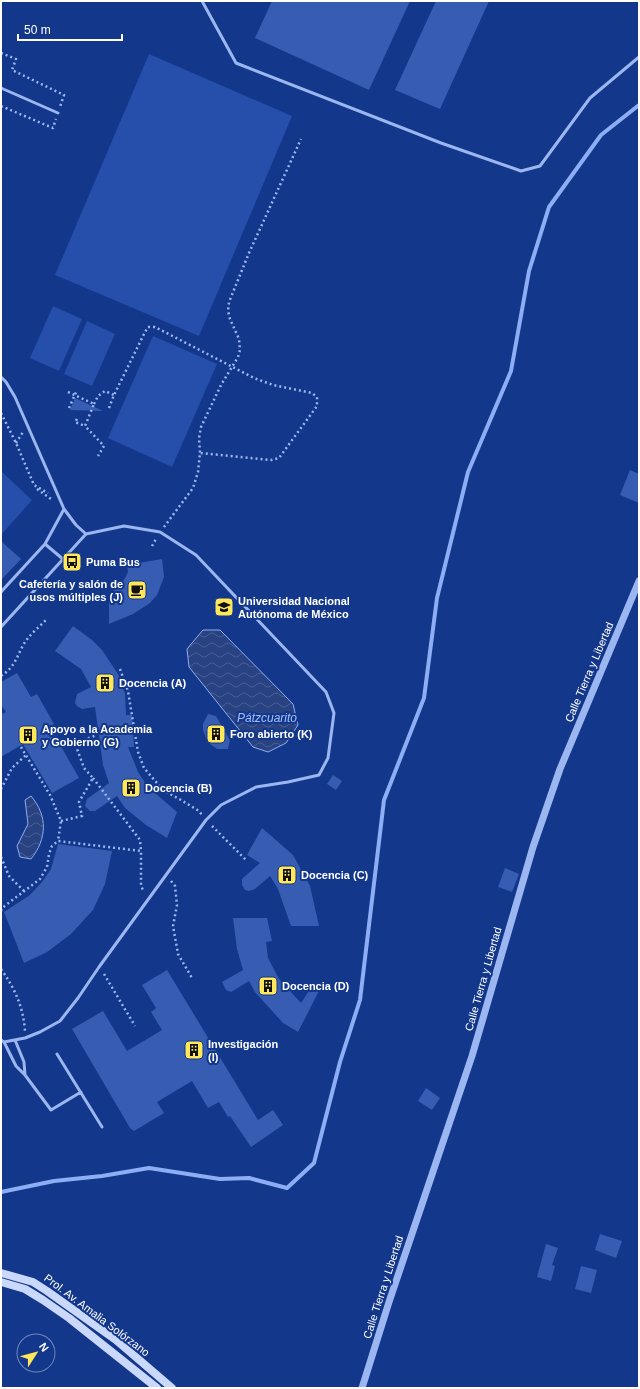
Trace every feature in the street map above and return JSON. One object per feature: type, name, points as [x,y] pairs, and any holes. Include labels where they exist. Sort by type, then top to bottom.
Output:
[{"type":"main road","name":"Prol. Av. Amalia Solórzano","points":[[1,1273],[33,1282],[47,1291],[116,1340],[172,1388]]},
{"type":"main road","name":"Prol. Av. Amalia Solórzano","points":[[1,1282],[25,1288],[44,1300],[157,1388]]},
{"type":"main road","points":[[44,1300],[48,1300],[50,1298],[47,1291]]},
{"type":"street","name":"Calle Tierra y Libertad","points":[[362,1388],[389,1302],[472,1056],[533,847],[560,769],[639,581]]},
{"type":"lane","points":[[202,1],[236,63],[441,143],[521,171],[540,166],[590,98],[639,57]]},
{"type":"lane","points":[[1,88],[58,113]]},
{"type":"lane","points":[[1,377],[6,382],[15,397],[64,509],[76,525],[86,534]]},
{"type":"lane","points":[[1,592],[45,544],[64,509]]},
{"type":"lane","points":[[1,627],[64,560],[86,534],[124,526],[160,532],[196,555],[326,692],[334,712],[328,758],[319,774],[288,782],[256,787],[221,805],[206,820],[60,1021],[25,1038],[2,1041],[16,1066],[25,1075],[51,1110],[81,1092]]},
{"type":"lane","points":[[45,544],[64,560]]},
{"type":"lane","points":[[15,1040],[24,1062],[25,1075]]},
{"type":"lane","points":[[57,1054],[102,1127]]},
{"type":"path","points":[[1,53],[16,60],[12,70],[64,94]]},
{"type":"path","points":[[1,106],[53,128]]},
{"type":"path","points":[[152,546],[160,532],[193,488],[198,472],[200,453],[199,438],[201,427],[221,385],[238,357],[240,350],[239,339],[228,311],[229,302],[249,253],[301,139]]},
{"type":"path","points":[[109,408],[148,327],[155,328],[254,378],[273,385],[312,393],[317,397],[317,406],[279,458],[271,460],[200,453]]},
{"type":"path","points":[[69,408],[77,390]]},
{"type":"path","points":[[85,426],[98,396],[105,391],[114,395]]},
{"type":"path","points":[[68,392],[94,404]]},
{"type":"path","points":[[1,413],[34,485],[61,501]]},
{"type":"path","points":[[76,419],[75,422],[85,426],[104,446],[98,456]]},
{"type":"path","points":[[27,425],[15,444],[33,486],[64,509]]},
{"type":"path","points":[[1,676],[15,663],[19,652],[28,638],[46,620]]},
{"type":"path","points":[[120,669],[128,691],[138,752],[144,768],[163,790],[199,811],[247,861]]},
{"type":"path","points":[[98,735],[81,741],[76,746],[84,768],[140,840],[141,886],[148,899]]},
{"type":"path","points":[[21,746],[50,795],[61,821],[58,842]]},
{"type":"path","points":[[1,789],[12,768],[26,755]]},
{"type":"path","points":[[61,821],[82,816],[79,802],[93,778]]},
{"type":"path","points":[[1,911],[2,908],[40,879],[47,867],[52,846],[58,842],[141,851]]},
{"type":"path","points":[[1,858],[9,876],[24,891]]},
{"type":"path","points":[[166,876],[175,886],[177,905],[173,926],[178,954],[192,978]]},
{"type":"path","points":[[99,967],[136,1026]]},
{"type":"path","points":[[1,969],[16,994],[24,1016],[25,1038]]},
{"type":"shaded area","points":[[149,54],[292,116],[199,336],[55,275]]},
{"type":"shaded area","points":[[53,306],[82,319],[59,371],[30,358]]},
{"type":"shaded area","points":[[87,321],[115,334],[92,386],[64,374]]},
{"type":"shaded area","points":[[153,336],[217,364],[172,467],[108,438]]},
{"type":"shaded area","points":[[1,471],[32,500],[1,535]]},
{"type":"water","name":"Pátzcuarito","points":[[203,630],[220,630],[293,704],[298,725],[286,743],[268,752],[253,747],[189,667],[187,649]]},
{"type":"water","points":[[31,796],[37,804],[43,819],[43,836],[31,859],[20,857],[17,846],[28,824],[25,800]]},
{"type":"building","points":[[272,1],[410,1],[369,90],[255,38]]},
{"type":"building","points":[[436,1],[489,1],[440,109],[395,90]]},
{"type":"building","points":[[75,398],[103,411],[70,410]]},
{"type":"building","points":[[630,470],[639,474],[639,503],[620,495]]},
{"type":"building","points":[[1,541],[21,559],[1,580]]},
{"type":"building","name":"Cafetería y salón de usos múltiples (J)","points":[[162,559],[164,577],[157,595],[150,603],[133,614],[109,624],[109,594],[120,586],[125,578],[128,572],[127,565]]},
{"type":"building","points":[[73,626],[92,640],[102,650],[118,674],[125,694],[126,715],[132,715],[134,747],[128,747],[138,772],[148,787],[177,812],[167,838],[146,825],[125,808],[117,796],[95,811],[90,811],[85,806],[87,799],[109,783],[103,765],[95,707],[82,709],[75,703],[77,694],[91,687],[81,669],[55,651]]},
{"type":"building","name":"Apoyo a la Academia y Gobierno (G)","points":[[17,673],[31,697],[37,694],[54,724],[50,727],[79,778],[52,793],[23,744],[1,757],[1,715],[6,712],[1,705],[1,682]]},
{"type":"building","name":"Foro abierto (K)","points":[[208,714],[216,716],[230,740],[228,749],[217,749],[210,744],[206,738],[203,730],[203,724]]},
{"type":"building","points":[[333,775],[342,781],[336,790],[327,784]]},
{"type":"building","name":"Docencia (C)","points":[[262,828],[293,855],[310,886],[319,926],[291,926],[278,889],[270,876],[255,889],[249,891],[245,890],[242,885],[242,879],[260,863],[247,855]]},
{"type":"building","points":[[58,844],[112,851],[105,884],[93,910],[71,934],[47,952],[24,963],[4,912],[30,895],[42,882],[51,869]]},
{"type":"building","points":[[505,868],[519,874],[512,892],[498,887]]},
{"type":"building","name":"Docencia (D)","points":[[233,918],[267,918],[272,941],[266,942],[268,958],[279,979],[301,1003],[314,983],[321,987],[298,1032],[283,1023],[255,992],[249,981],[231,992],[226,990],[222,982],[243,970],[237,949]]},
{"type":"building","name":"Investigación (I)","points":[[167,970],[258,1120],[273,1110],[283,1125],[251,1147],[230,1116],[228,1117],[219,1102],[208,1108],[192,1081],[157,1102],[164,1113],[134,1131],[130,1128],[72,1029],[103,1011],[127,1051],[162,1030],[151,1012],[156,1008],[142,985]]},
{"type":"building","points":[[426,1088],[440,1098],[432,1110],[418,1101]]},
{"type":"building","points":[[600,1234],[622,1241],[616,1258],[595,1250]]},
{"type":"building","points":[[546,1244],[558,1248],[552,1265],[555,1266],[551,1281],[537,1277]]},
{"type":"building","points":[[581,1266],[597,1270],[591,1293],[575,1289]]},
{"type":"waterway","points":[[1,1192],[54,1181],[102,1176],[149,1168],[220,1179],[249,1178],[287,1188],[314,1163],[340,1062],[360,1000],[384,800],[424,698],[437,598],[468,472],[511,371],[529,271],[549,207],[601,135],[639,105]]},
{"type":"place","name":"Puma Bus","points":[[72,562]]},
{"type":"place","name":"Cafetería y salón de usos múltiples (J)","points":[[137,590]]},
{"type":"place","name":"Universidad Nacional Autónoma de México","points":[[224,607]]},
{"type":"place","name":"Docencia (A)","points":[[105,683]]},
{"type":"place","name":"Foro abierto (K)","points":[[216,734]]},
{"type":"place","name":"Apoyo a la Academia y Gobierno (G)","points":[[28,735]]},
{"type":"place","name":"Docencia (B)","points":[[131,788]]},
{"type":"place","name":"Docencia (C)","points":[[287,875]]},
{"type":"place","name":"Docencia (D)","points":[[268,986]]},
{"type":"place","name":"Investigación (I)","points":[[194,1050]]}]
